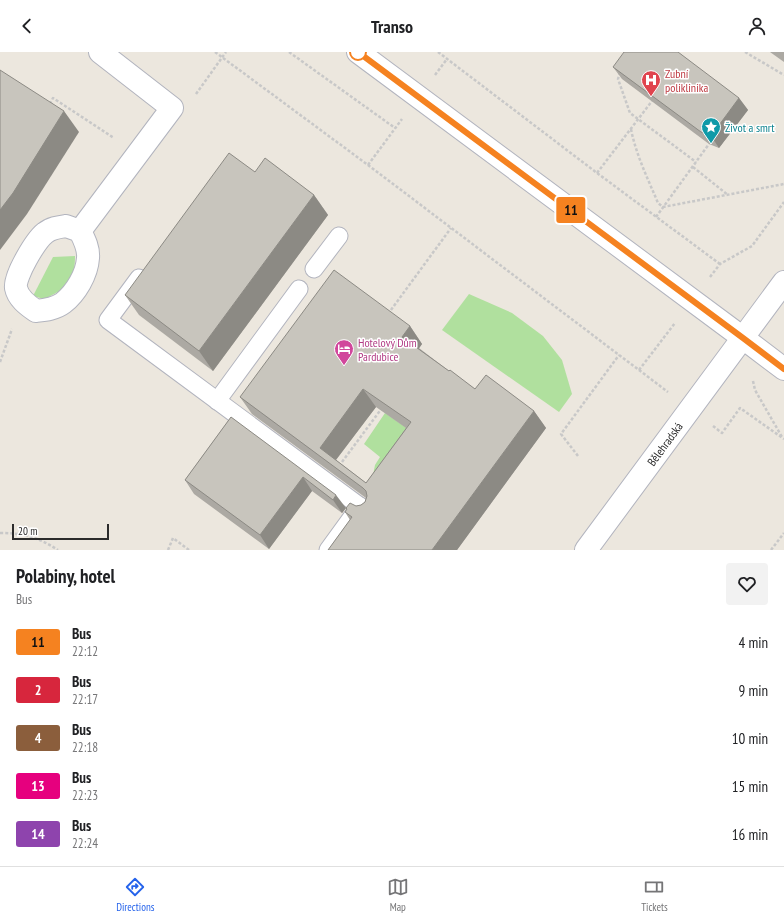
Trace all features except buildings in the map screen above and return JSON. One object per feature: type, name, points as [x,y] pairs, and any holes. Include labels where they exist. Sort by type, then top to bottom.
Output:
[{"type":"street","points":[[80,231],[172,108],[100,52]]},
{"type":"street","points":[[358,52],[784,369]]},
{"type":"street","name":"Bělehradská","points":[[586,550],[784,282]]},
{"type":"lane","points":[[314,269],[338,236]]},
{"type":"lane","points":[[150,263],[108,320],[364,509],[328,550]]},
{"type":"lane","points":[[217,401],[299,289]]},
{"type":"path","points":[[216,52],[722,433],[740,408],[783,439]]},
{"type":"path","points":[[193,98],[226,52]]},
{"type":"path","points":[[289,52],[395,128]]},
{"type":"path","points":[[438,52],[720,264],[752,246],[784,202]]},
{"type":"path","points":[[745,52],[784,75]]},
{"type":"path","points":[[623,67],[618,79],[630,113],[696,162]]},
{"type":"path","points":[[50,104],[53,98],[119,141]]},
{"type":"path","points":[[597,173],[652,101]]},
{"type":"path","points":[[631,129],[633,141],[642,164],[658,203],[663,207],[784,184]]},
{"type":"path","points":[[656,217],[709,144]]},
{"type":"path","points":[[693,167],[728,195]]},
{"type":"path","points":[[386,317],[451,228]]},
{"type":"path","points":[[0,362],[13,328]]},
{"type":"path","points":[[743,338],[755,390],[783,439]]},
{"type":"path","points":[[578,456],[561,434],[619,355]]},
{"type":"path","points":[[327,482],[384,406]]},
{"type":"path","points":[[0,533],[19,533],[45,541],[58,550]]},
{"type":"path","points":[[772,550],[784,533]]},
{"type":"path","points":[[168,550],[173,538],[189,550]]},
{"type":"green space","points":[[75,256],[75,265],[68,284],[58,292],[44,299],[33,296],[53,257]]},
{"type":"green space","points":[[469,294],[512,313],[543,336],[562,360],[572,394],[559,412],[442,330]]},
{"type":"green space","points":[[385,413],[418,436],[373,475],[375,465],[380,457],[364,444]]},
{"type":"bus line","name":"11","points":[[358,52],[784,369]]},
{"type":"place","name":"Zubní poliklinika","points":[[651,97]]},
{"type":"place","name":"Život a smrt","points":[[711,144]]},
{"type":"place","name":"Hotelový Dům Pardubice","points":[[344,366]]}]
